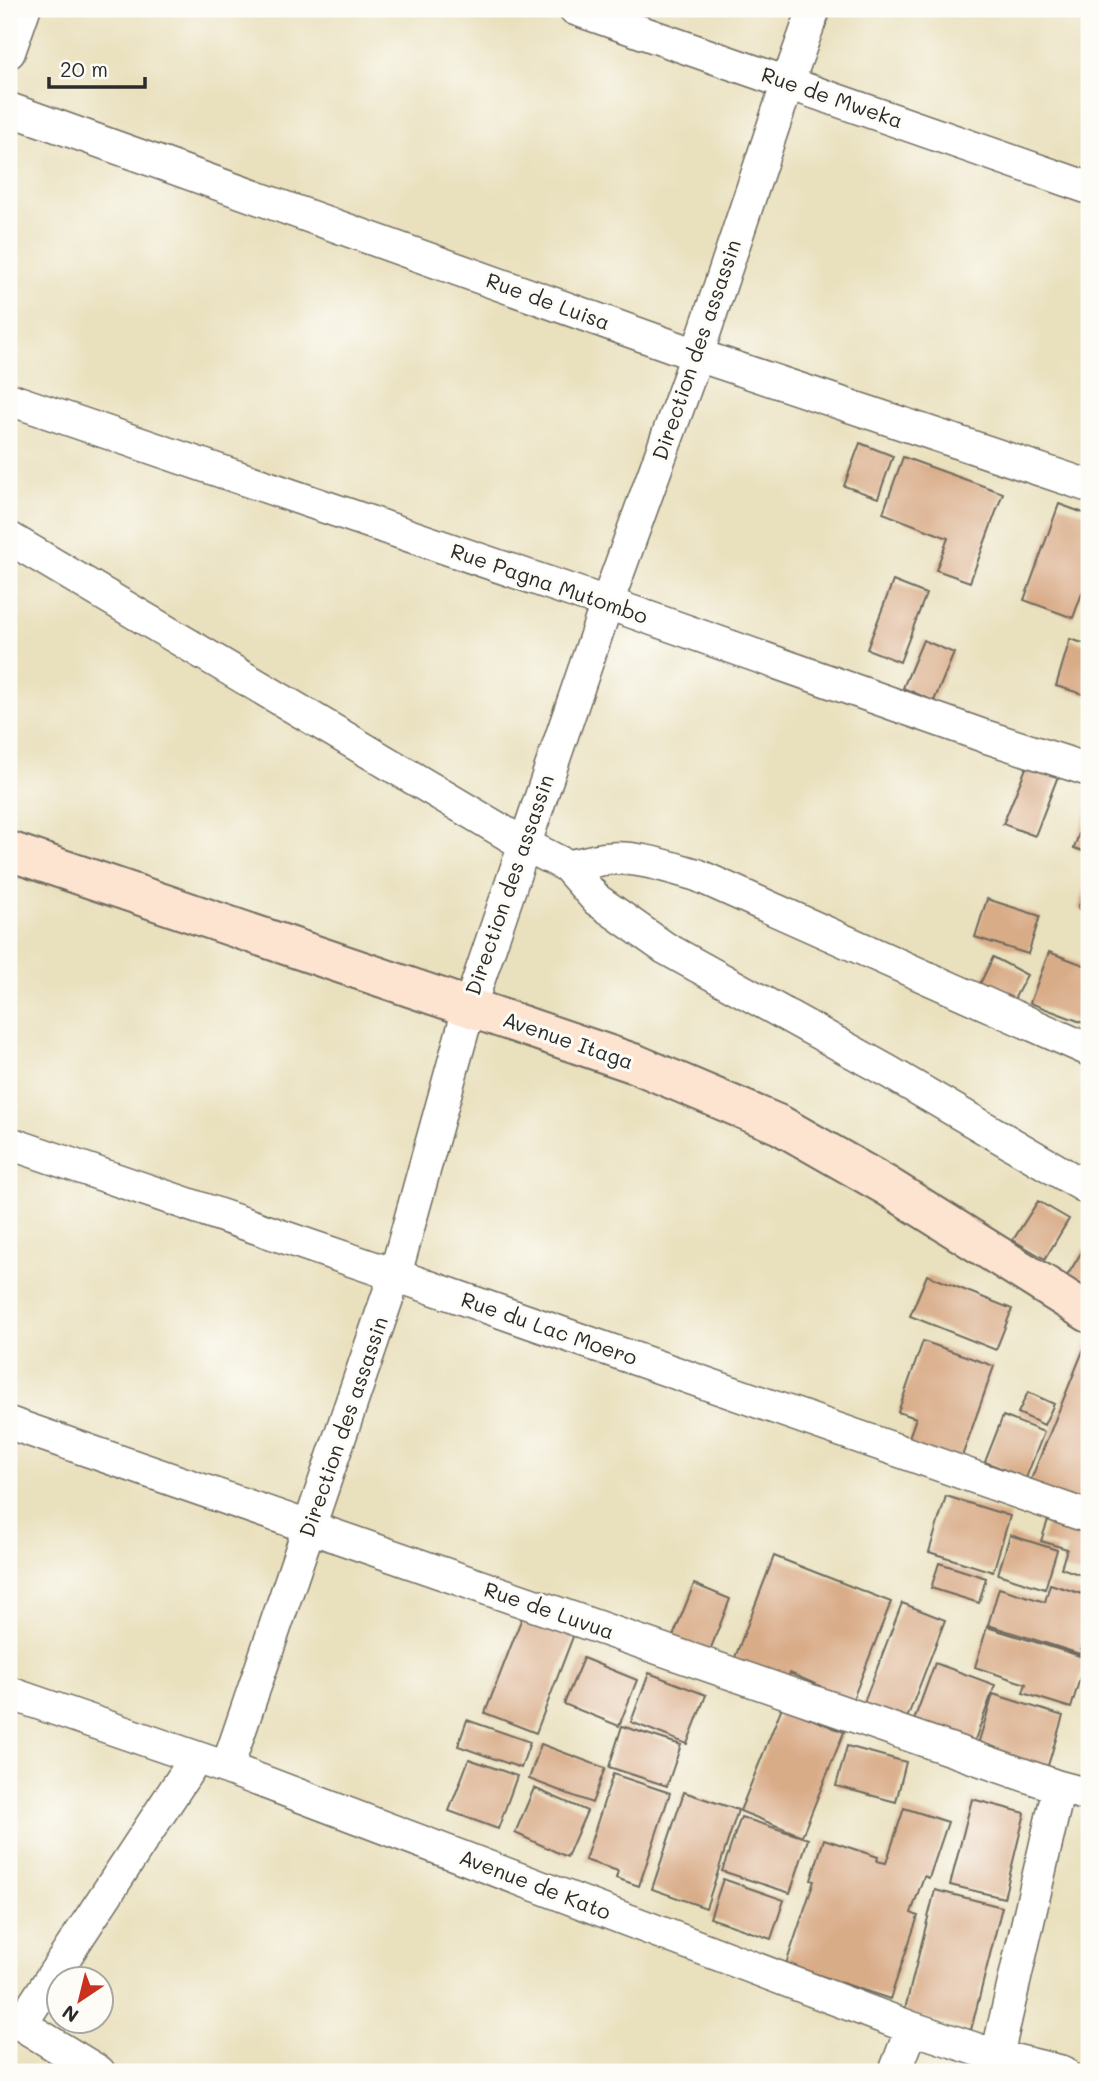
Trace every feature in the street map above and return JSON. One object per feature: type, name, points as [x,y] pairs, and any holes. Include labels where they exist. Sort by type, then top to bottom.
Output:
[{"type":"street","points":[[9,52],[24,9]]},
{"type":"street","name":"Rue de Mweka","points":[[575,9],[1089,188]]},
{"type":"street","name":"Direction des assassin","points":[[227,1768],[395,1275],[469,1008],[607,604],[698,355],[814,9]]},
{"type":"street","name":"Rue de Luisa","points":[[9,109],[698,355],[1089,486]]},
{"type":"street","name":"Rue Pagna Mutombo","points":[[9,399],[984,736],[1089,769]]},
{"type":"street","points":[[9,538],[524,844],[568,866],[597,900],[665,948],[889,1072],[1089,1189]]},
{"type":"street","name":"Avenue Itaga","points":[[9,851],[636,1063],[780,1125],[887,1186],[1089,1313]]},
{"type":"street","points":[[568,866],[618,859],[654,862],[696,875],[1089,1050]]},
{"type":"street","name":"Rue du Lac Moero","points":[[9,1143],[1089,1517]]},
{"type":"street","name":"Rue de Luvua","points":[[9,1423],[310,1528],[1081,1789]]},
{"type":"street","name":"Avenue de Kato","points":[[9,1693],[227,1768],[912,2028],[997,2056],[1063,2072]]},
{"type":"street","points":[[99,2072],[15,2020],[196,1758]]},
{"type":"street","points":[[997,2056],[1081,1789]]},
{"type":"street","points":[[895,2072],[912,2028]]},
{"type":"building","points":[[860,443],[893,456],[878,498],[844,486]]},
{"type":"building","points":[[903,457],[1003,493],[970,582],[936,570],[948,538],[883,513]]},
{"type":"building","points":[[1059,504],[1089,515],[1089,574],[1073,618],[1024,600]]},
{"type":"building","points":[[893,581],[926,594],[900,662],[867,649]]},
{"type":"building","points":[[1070,639],[1089,645],[1089,696],[1056,686]]},
{"type":"building","points":[[923,640],[954,653],[934,701],[903,688]]},
{"type":"building","points":[[1028,763],[1058,776],[1035,836],[1003,824]]},
{"type":"building","points":[[1089,805],[1089,853],[1074,848]]},
{"type":"building","points":[[1089,877],[1089,912],[1078,909]]},
{"type":"building","points":[[987,899],[1040,916],[1028,954],[975,937]]},
{"type":"building","points":[[1049,952],[1089,967],[1089,1025],[1030,1003]]},
{"type":"building","points":[[993,957],[1027,975],[1011,1005],[978,988]]},
{"type":"building","points":[[1038,1201],[1069,1219],[1045,1259],[1013,1240]]},
{"type":"building","points":[[1089,1240],[1089,1290],[1067,1276]]},
{"type":"building","points":[[927,1275],[1012,1309],[996,1350],[910,1316]]},
{"type":"building","points":[[923,1341],[994,1366],[959,1465],[906,1446],[916,1418],[898,1412]]},
{"type":"building","points":[[1087,1341],[1089,1342],[1089,1511],[1028,1487]]},
{"type":"building","points":[[1028,1392],[1054,1404],[1044,1425],[1018,1413]]},
{"type":"building","points":[[1003,1416],[1044,1432],[1026,1478],[985,1462]]},
{"type":"building","points":[[946,1496],[1010,1516],[993,1572],[929,1552]]},
{"type":"building","points":[[1048,1520],[1089,1533],[1089,1548],[1081,1575],[1061,1568],[1067,1549],[1041,1541]]},
{"type":"building","points":[[1010,1535],[1057,1550],[1045,1589],[998,1574]]},
{"type":"building","points":[[774,1556],[891,1602],[849,1709],[815,1695],[820,1686],[790,1673],[787,1681],[734,1660]]},
{"type":"building","points":[[939,1563],[986,1578],[979,1603],[931,1588]]},
{"type":"building","points":[[694,1584],[730,1599],[709,1653],[672,1639]]},
{"type":"building","points":[[1050,1584],[1089,1596],[1089,1624],[1080,1654],[988,1625],[999,1588],[1045,1602]]},
{"type":"building","points":[[902,1603],[945,1620],[906,1721],[863,1705]]},
{"type":"building","points":[[523,1615],[574,1634],[536,1733],[485,1713]]},
{"type":"building","points":[[987,1627],[1086,1658],[1071,1708],[1023,1693],[1026,1684],[975,1667]]},
{"type":"building","points":[[583,1658],[637,1680],[619,1726],[564,1704]]},
{"type":"building","points":[[935,1663],[995,1685],[973,1745],[913,1723]]},
{"type":"building","points":[[649,1673],[706,1695],[687,1744],[631,1722]]},
{"type":"building","points":[[993,1694],[1063,1716],[1046,1772],[976,1751]]},
{"type":"building","points":[[782,1707],[844,1732],[802,1836],[740,1811]]},
{"type":"building","points":[[467,1720],[530,1742],[521,1768],[458,1746]]},
{"type":"building","points":[[622,1726],[681,1745],[667,1786],[609,1767]]},
{"type":"building","points":[[541,1744],[605,1768],[592,1803],[529,1779]]},
{"type":"building","points":[[847,1746],[906,1762],[896,1802],[836,1786]]},
{"type":"building","points":[[469,1759],[517,1776],[498,1829],[449,1811]]},
{"type":"building","points":[[613,1774],[670,1793],[639,1886],[616,1878],[618,1871],[585,1860]]},
{"type":"building","points":[[534,1788],[587,1811],[567,1857],[515,1833]]},
{"type":"building","points":[[684,1792],[738,1810],[706,1908],[652,1889]]},
{"type":"building","points":[[972,1799],[1025,1813],[1004,1898],[950,1885]]},
{"type":"building","points":[[904,1808],[948,1822],[929,1878],[924,1876],[911,1913],[918,1916],[890,1999],[786,1964],[814,1881],[811,1880],[824,1839],[878,1857],[877,1861],[886,1863]]},
{"type":"building","points":[[741,1817],[808,1839],[790,1893],[722,1871]]},
{"type":"building","points":[[723,1879],[784,1900],[771,1939],[710,1918]]},
{"type":"building","points":[[935,1890],[1002,1907],[971,2030],[904,2013]]},
{"type":"waterway","points":[[9,2068],[15,2072]]}]
